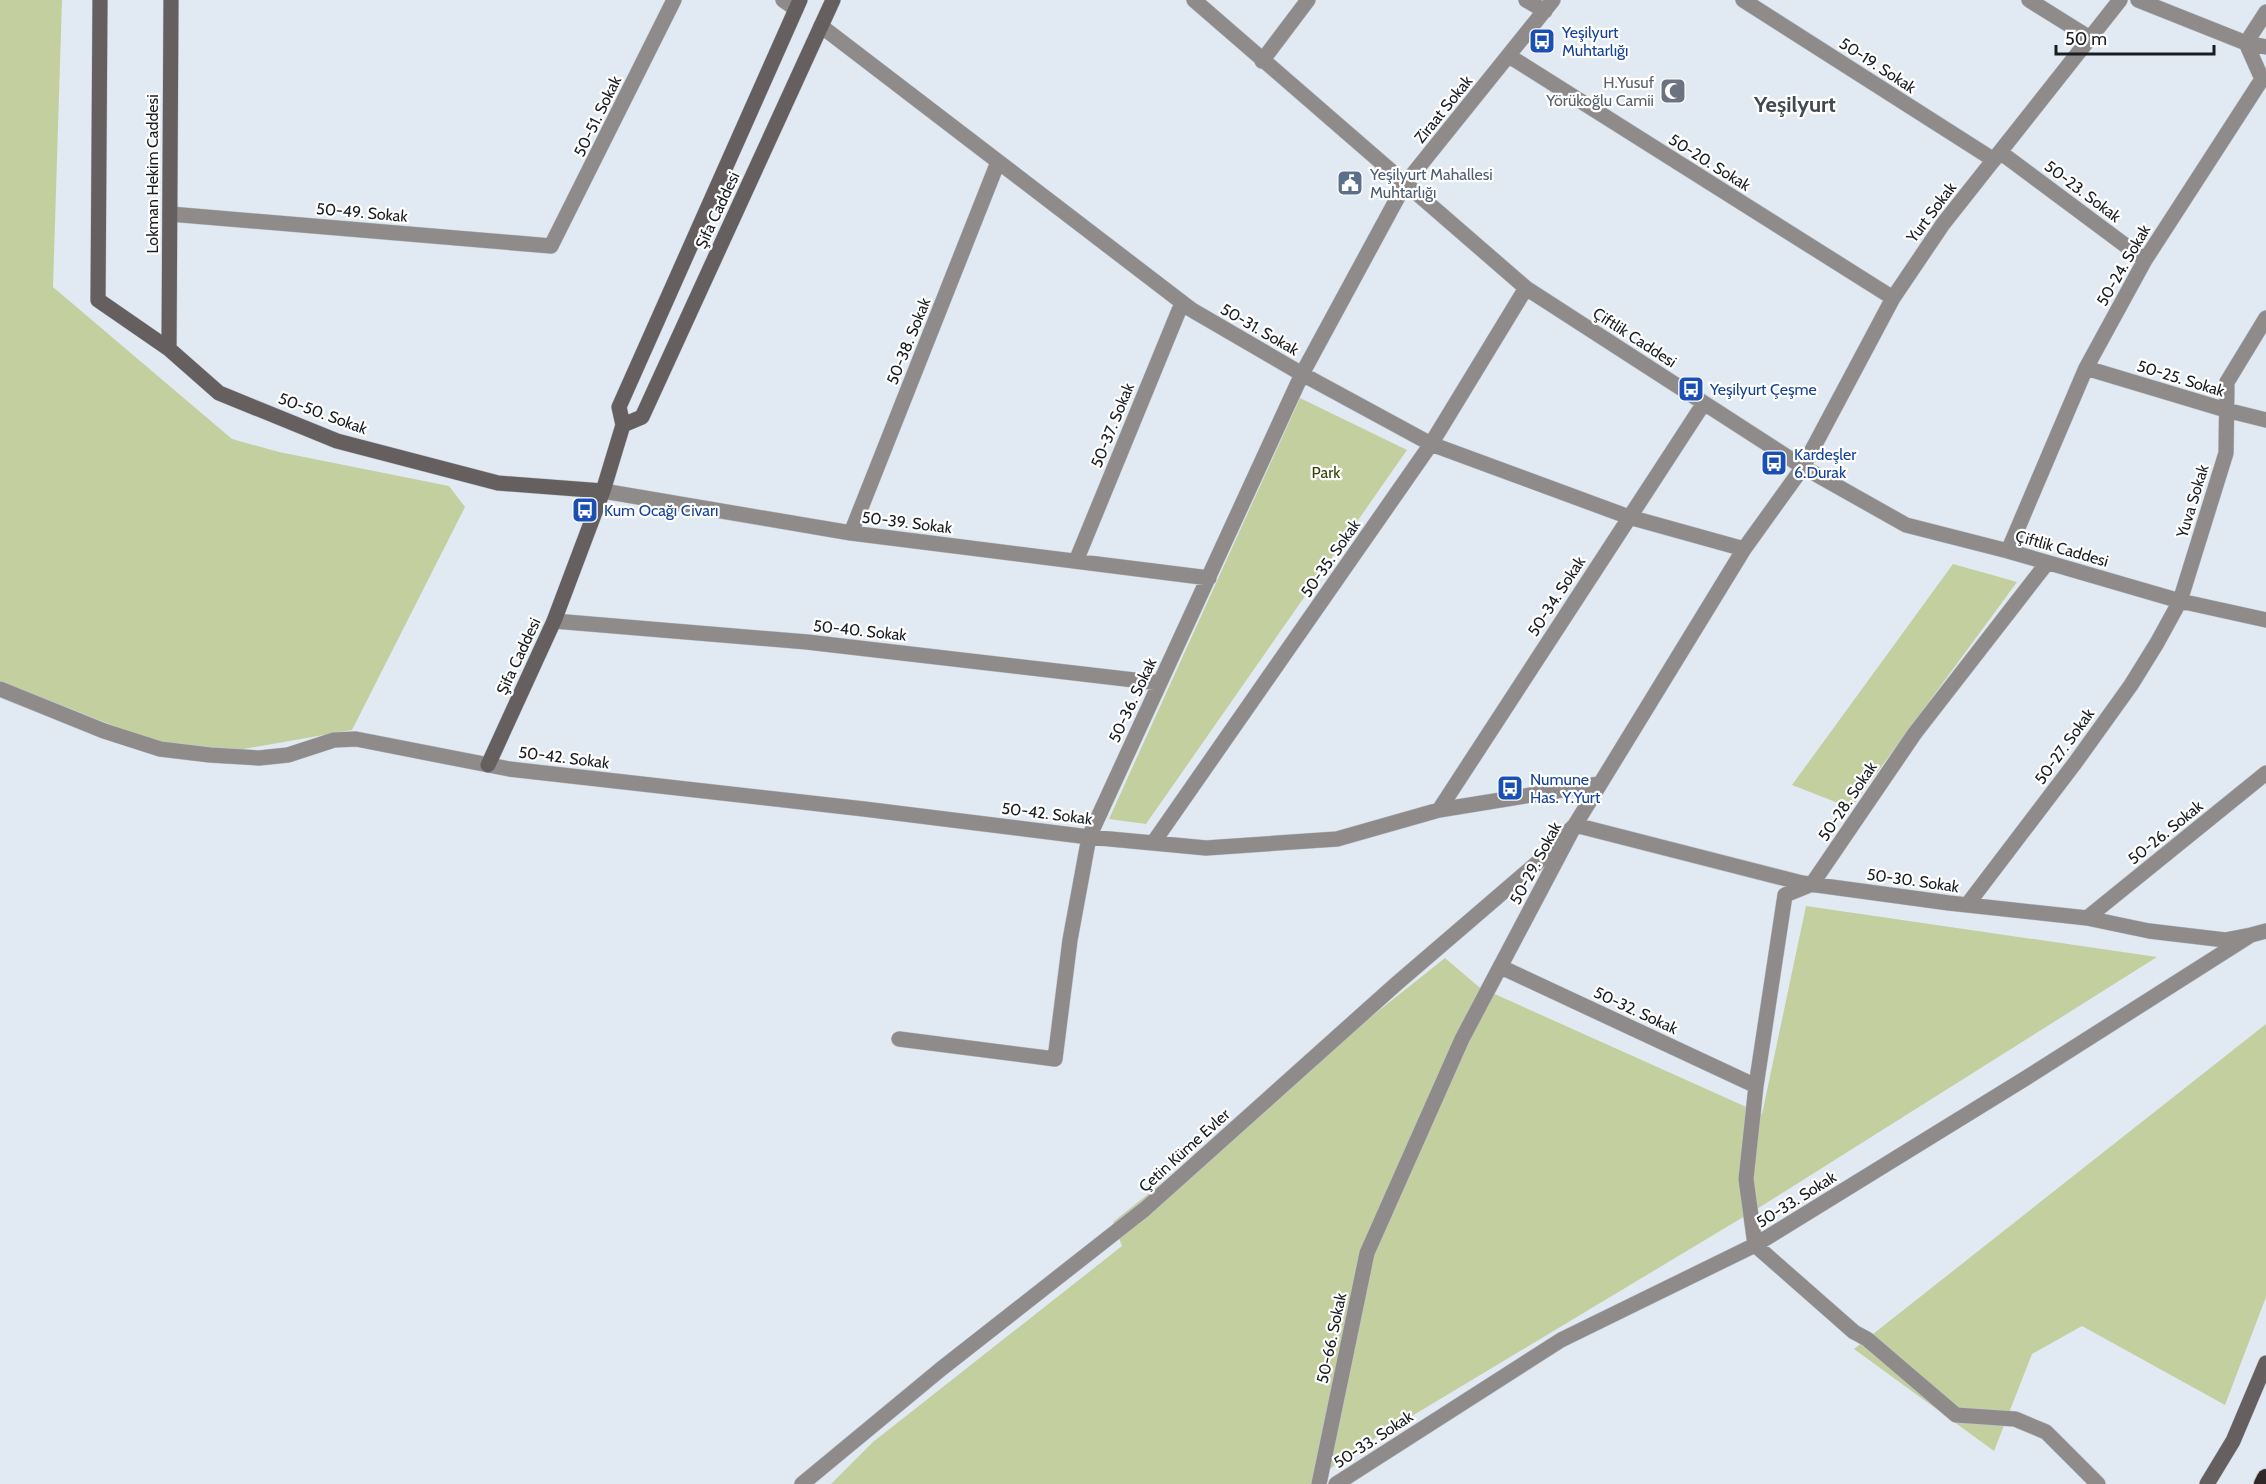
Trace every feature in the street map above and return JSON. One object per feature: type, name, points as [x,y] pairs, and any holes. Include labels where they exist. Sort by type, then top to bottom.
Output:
[{"type":"highway","points":[[2263,1484],[2266,1478]]},
{"type":"street","name":"50-50. Sokak","points":[[100,0],[98,300],[169,349],[219,393],[337,441],[498,483],[603,491]]},
{"type":"street","name":"Lokman Hekim Caddesi","points":[[169,349],[171,0]]},
{"type":"street","name":"50-51. Sokak","points":[[551,246],[672,0]]},
{"type":"street","points":[[783,0],[798,4]]},
{"type":"street","name":"Şifa Caddesi","points":[[623,425],[642,417],[833,0]]},
{"type":"street","name":"Çiftlik Caddesi","points":[[1194,0],[1526,288],[1803,467],[1906,525],[2008,551],[2180,601],[2266,620]]},
{"type":"street","points":[[1262,61],[1308,0]]},
{"type":"street","points":[[1526,0],[1549,5]]},
{"type":"street","name":"50-19. Sokak","points":[[1743,0],[1997,156]]},
{"type":"street","points":[[2029,0],[2090,38]]},
{"type":"street","name":"Yurt Sokak","points":[[1803,467],[1893,298],[1943,224],[2120,0]]},
{"type":"street","points":[[2138,0],[2246,43],[2266,47]]},
{"type":"street","name":"Şifa Caddesi","points":[[488,765],[554,621],[603,491],[623,425],[619,406],[798,4]]},
{"type":"street","name":"Ziraat Sokak","points":[[1302,374],[1405,184],[1549,5]]},
{"type":"street","points":[[2246,43],[2266,12]]},
{"type":"street","name":"50-31. Sokak","points":[[821,26],[1182,303],[1302,374],[1431,444],[1629,517],[1744,549]]},
{"type":"street","name":"50-24. Sokak","points":[[2008,551],[2086,368],[2145,260],[2262,79],[2246,43]]},
{"type":"street","name":"50-20. Sokak","points":[[1509,56],[1893,298]]},
{"type":"street","name":"50-23. Sokak","points":[[1997,156],[2145,260]]},
{"type":"street","name":"50-38. Sokak","points":[[851,533],[999,162]]},
{"type":"street","name":"50-49. Sokak","points":[[170,214],[551,246]]},
{"type":"street","name":"50-35. Sokak","points":[[1153,843],[1431,444],[1526,288]]},
{"type":"street","name":"50-37. Sokak","points":[[1076,561],[1182,303]]},
{"type":"street","name":"Yuva Sokak","points":[[2180,601],[2226,453],[2227,382],[2266,318]]},
{"type":"street","name":"50-25. Sokak","points":[[2086,368],[2266,420]]},
{"type":"street","name":"50-36. Sokak","points":[[899,1039],[1055,1059],[1070,940],[1089,837],[1302,374]]},
{"type":"street","name":"50-34. Sokak","points":[[1439,810],[1704,403]]},
{"type":"street","name":"50-29. Sokak","points":[[1389,1203],[1462,1040],[1575,825],[1744,549],[1803,467]]},
{"type":"street","name":"50-39. Sokak","points":[[603,491],[851,533],[1209,578]]},
{"type":"street","name":"50-28. Sokak","points":[[1812,884],[1915,733],[2047,563]]},
{"type":"street","name":"50-27. Sokak","points":[[1966,905],[2075,763],[2131,684],[2157,644],[2180,601]]},
{"type":"street","name":"50-40. Sokak","points":[[554,621],[807,642],[1160,683]]},
{"type":"street","name":"50-42. Sokak","points":[[0,689],[104,731],[160,749],[259,758],[288,755],[334,740],[356,739],[509,769],[1089,837],[1206,848],[1337,839],[1439,810],[1599,784]]},
{"type":"street","name":"50-26. Sokak","points":[[2087,918],[2266,773]]},
{"type":"street","name":"50-30. Sokak","points":[[1575,825],[1812,884],[1966,905],[2087,918],[2149,931],[2225,940],[2258,933]]},
{"type":"street","name":"Çetin Küme Evler","points":[[802,1484],[941,1369],[1145,1209],[1395,985],[1537,863],[1575,825]]},
{"type":"street","points":[[1812,884],[1785,895],[1756,1086],[1746,1179],[1755,1245],[1854,1332],[1868,1339],[1956,1415],[2015,1419],[2046,1432],[2098,1484]]},
{"type":"street","name":"50-33. Sokak","points":[[1336,1484],[1561,1340],[1755,1245],[2258,933]]},
{"type":"street","name":"50-32. Sokak","points":[[1501,967],[1756,1086]]},
{"type":"street","name":"50-66. Sokak","points":[[1318,1484],[1367,1253],[1389,1203]]},
{"type":"street","points":[[2207,1484],[2233,1441],[2266,1364]]},
{"type":"green space","points":[[0,0],[62,0],[53,287],[232,439],[279,452],[449,486],[465,507],[352,730],[232,751],[157,743],[0,681]]},
{"type":"green space","name":"Park","points":[[1300,398],[1407,450],[1146,824],[1109,819]]},
{"type":"green space","points":[[1953,564],[2017,582],[1851,808],[1792,785]]},
{"type":"green space","points":[[1806,906],[2157,957],[1760,1207],[1347,1455],[1312,1484],[831,1484],[873,1442],[1122,1246],[1113,1222],[1445,958],[1479,987],[1762,1114]]},
{"type":"green space","points":[[2266,1024],[2266,1297],[2225,1405],[2082,1326],[2032,1354],[1994,1451],[1854,1349]]},
{"type":"place","name":"Yeşilyurt Muhtarlığı","points":[[1542,41]]},
{"type":"place","name":"H.Yusuf Yörükoğlu Camii","points":[[1673,91]]},
{"type":"place","name":"Yeşilyurt Mahallesi Muhtarlığı","points":[[1350,183]]},
{"type":"place","name":"Yeşilyurt Çeşme","points":[[1691,389]]},
{"type":"place","name":"Kardeşler 6.Durak","points":[[1774,463]]},
{"type":"place","name":"Kum Ocağı Civarı","points":[[585,510]]},
{"type":"place","name":"Numune Has. Y.Yurt","points":[[1510,788]]},
{"type":"district","name":"Yeşilyurt","points":[[1795,104]]}]
